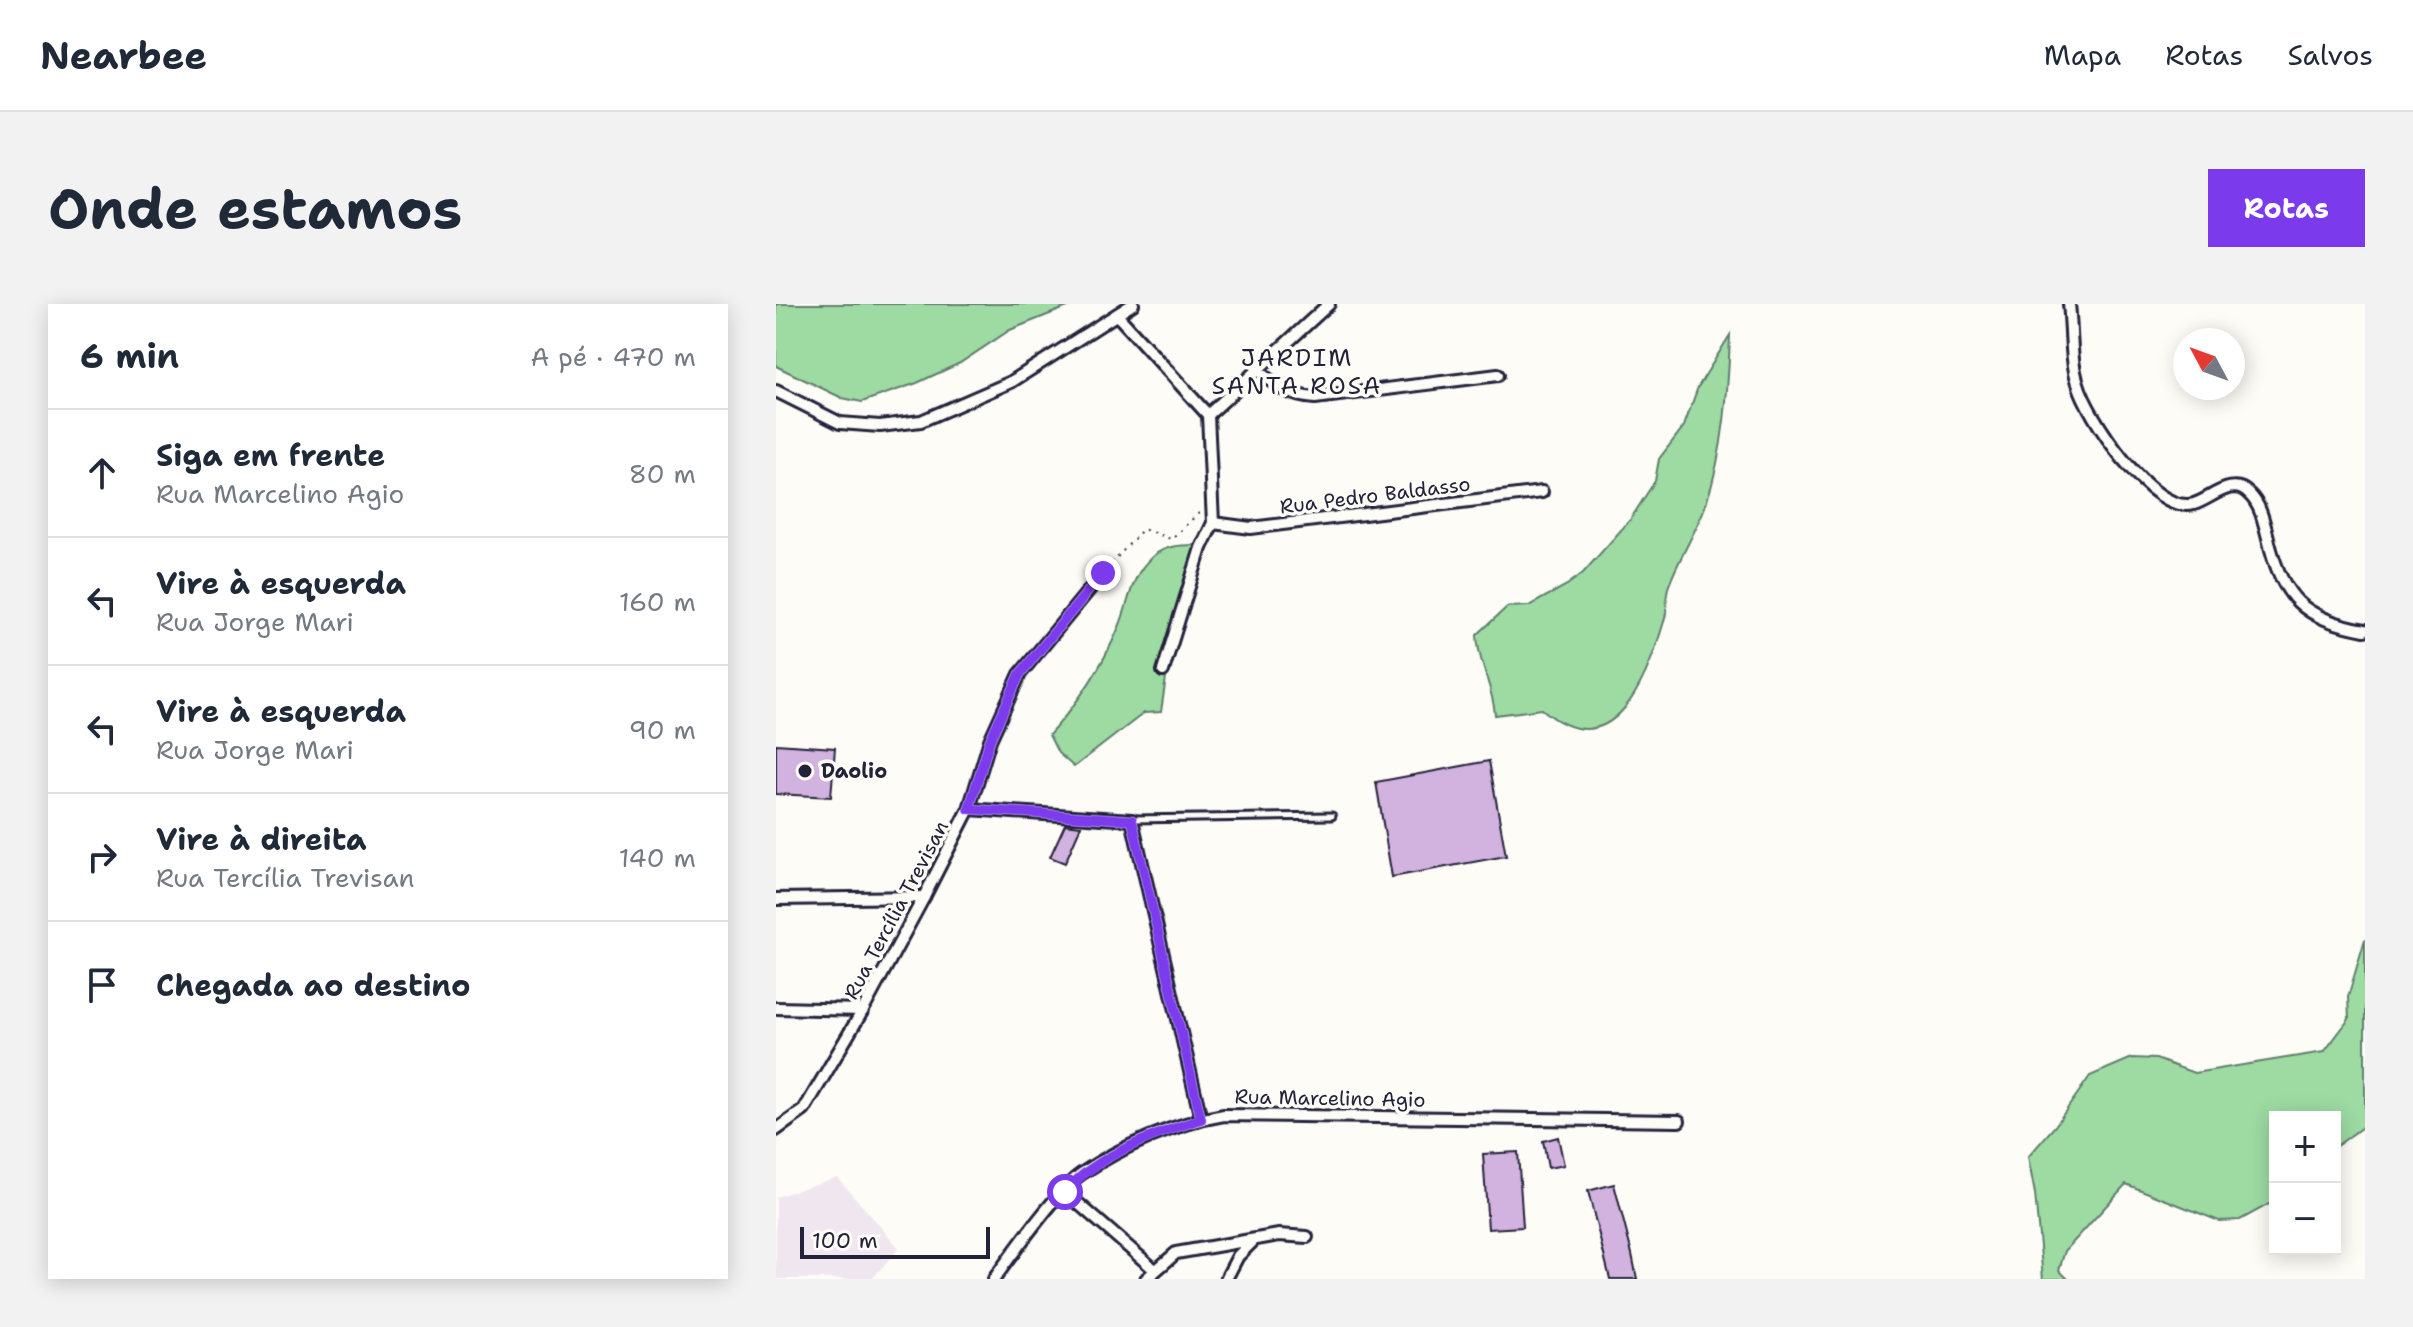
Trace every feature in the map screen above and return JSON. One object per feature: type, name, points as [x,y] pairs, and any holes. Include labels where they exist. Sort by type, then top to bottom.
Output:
[{"type":"street","points":[[776,391],[840,423],[880,426],[921,421],[1011,382],[1133,304]]},
{"type":"street","points":[[1208,415],[1329,304]]},
{"type":"street","points":[[2069,304],[2077,383],[2098,424],[2133,470],[2151,489],[2175,502],[2192,505],[2219,490],[2240,487],[2249,493],[2262,514],[2276,574],[2286,592],[2310,610],[2344,626],[2365,630]]},
{"type":"street","points":[[1118,316],[1208,415],[1213,523],[1201,548],[1163,671]]},
{"type":"street","points":[[1256,369],[1294,397],[1315,398],[1498,375]]},
{"type":"street","name":"Rua Pedro Baldasso","points":[[1213,523],[1251,528],[1542,492]]},
{"type":"street","name":"Rua Tercília Trevisan","points":[[776,1130],[804,1110],[924,897],[969,809],[990,740],[1020,674],[1103,573]]},
{"type":"street","points":[[969,809],[1132,820],[1201,1119]]},
{"type":"street","points":[[776,899],[924,897]]},
{"type":"street","points":[[776,1008],[863,1010]]},
{"type":"street","name":"Rua Marcelino Agio","points":[[994,1279],[1080,1175],[1164,1131],[1201,1119],[1224,1115],[1679,1121]]},
{"type":"street","points":[[1065,1192],[1155,1270]]},
{"type":"street","points":[[1146,1279],[1176,1253],[1279,1235],[1307,1237]]},
{"type":"street","points":[[1226,1279],[1238,1256],[1255,1240]]},
{"type":"lane","points":[[1132,820],[1332,816]]},
{"type":"path","points":[[1103,573],[1143,529],[1171,539],[1212,501]]},
{"type":"shaded area","points":[[837,1177],[899,1248],[872,1279],[776,1279],[776,1197]]},
{"type":"green space","points":[[776,304],[1075,304],[1010,330],[960,363],[917,383],[862,402],[842,398],[776,366]]},
{"type":"green space","points":[[1730,335],[1724,421],[1712,484],[1702,515],[1668,588],[1665,618],[1638,689],[1608,723],[1589,729],[1567,725],[1542,709],[1495,715],[1477,635],[1507,607],[1529,606],[1583,573],[1630,520],[1655,481],[1659,459],[1684,426],[1698,387]]},
{"type":"green space","points":[[1194,545],[1195,566],[1168,664],[1161,712],[1144,713],[1074,767],[1058,753],[1049,735],[1097,670],[1119,627],[1135,580],[1145,564],[1167,548]]},
{"type":"green space","points":[[2365,939],[2365,1125],[2341,1143],[2341,1111],[2269,1111],[2269,1204],[2240,1220],[2219,1221],[2126,1184],[2065,1251],[2059,1270],[2068,1279],[2043,1279],[2035,1194],[2028,1157],[2055,1126],[2090,1076],[2132,1058],[2156,1059],[2194,1073],[2324,1052],[2349,1019],[2348,997]]},
{"type":"building","name":"Daolio","points":[[776,744],[835,748],[831,797],[776,794]]},
{"type":"building","points":[[1489,761],[1506,856],[1392,877],[1376,782]]},
{"type":"building","points":[[1065,824],[1081,826],[1065,863],[1050,857]]},
{"type":"building","points":[[1558,1137],[1564,1165],[1548,1168],[1543,1141]]},
{"type":"building","points":[[1518,1152],[1523,1227],[1488,1229],[1483,1154]]},
{"type":"building","points":[[1614,1184],[1637,1279],[1610,1279],[1588,1191]]},
{"type":"place","name":"Daolio","points":[[805,771]]},
{"type":"district","name":"JARDIM SANTA ROSA","points":[[1297,372]]},
{"type":"route","points":[[1065,1192],[1080,1175],[1164,1131],[1201,1119],[1132,820],[969,809],[990,740],[1020,674],[1103,573]]}]
